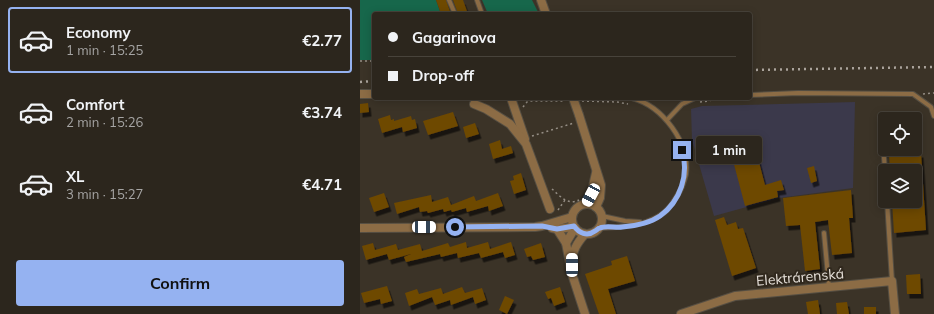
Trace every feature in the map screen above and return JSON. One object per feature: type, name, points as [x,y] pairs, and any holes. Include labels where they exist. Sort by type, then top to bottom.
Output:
[{"type":"street","points":[[541,0],[545,12]]},
{"type":"street","points":[[360,94],[372,94]]},
{"type":"street","points":[[512,100],[550,209]]},
{"type":"street","points":[[574,100],[577,119],[597,172],[600,186],[600,198],[596,208]]},
{"type":"street","points":[[474,104],[486,109],[510,124],[526,144]]},
{"type":"street","points":[[566,243],[574,227],[572,217],[573,213],[591,195],[597,172]]},
{"type":"street","points":[[360,228],[542,226],[557,229],[574,227],[581,233],[593,233],[599,228],[602,216],[596,208],[583,202]]},
{"type":"street","points":[[542,226],[572,217]]},
{"type":"street","points":[[557,229],[566,243],[572,274],[585,314]]},
{"type":"street","points":[[572,274],[573,252],[578,242],[585,234]]},
{"type":"street","points":[[892,281],[895,314]]},
{"type":"street","name":"Elektrárenská","points":[[681,314],[735,296],[892,281]]},
{"type":"lane","points":[[449,0],[454,12]]},
{"type":"lane","points":[[477,0],[481,12]]},
{"type":"lane","points":[[752,95],[798,93],[913,94],[931,107],[934,116]]},
{"type":"lane","points":[[599,228],[622,227],[645,222],[659,216],[672,205],[681,189],[686,174],[685,160],[680,141],[667,120],[654,108],[640,100]]},
{"type":"lane","points":[[667,120],[682,104],[691,100]]},
{"type":"lane","points":[[887,208],[892,281]]},
{"type":"lane","points":[[602,216],[625,221],[645,222]]},
{"type":"lane","points":[[824,233],[829,287]]},
{"type":"path","points":[[360,62],[372,61]]},
{"type":"path","points":[[522,111],[526,102],[530,101],[574,100],[630,104]]},
{"type":"path","points":[[698,102],[712,100]]},
{"type":"path","points":[[529,130],[532,136],[577,119]]},
{"type":"path","points":[[552,196],[550,188],[569,202],[583,202]]},
{"type":"shaded area","points":[[855,102],[853,188],[779,198],[714,216],[692,140],[691,109],[702,106]]},
{"type":"green space","points":[[360,0],[436,0],[440,12],[372,12],[372,60],[360,60]]},
{"type":"green space","points":[[482,0],[532,0],[538,12],[487,12]]},
{"type":"building","points":[[436,0],[446,0],[450,12],[440,12]]},
{"type":"building","points":[[453,0],[463,0],[467,12],[457,12]]},
{"type":"building","points":[[368,103],[369,112],[360,113],[360,104]]},
{"type":"building","points":[[453,112],[458,126],[428,135],[423,121]]},
{"type":"building","points":[[390,115],[391,120],[394,119],[394,121],[411,116],[412,120],[415,119],[417,128],[403,132],[402,127],[382,133],[378,119]]},
{"type":"building","points":[[475,123],[479,134],[466,138],[463,127]]},
{"type":"building","points":[[500,140],[502,149],[511,146],[513,153],[493,159],[489,144]]},
{"type":"building","points":[[755,147],[765,185],[781,180],[784,190],[777,191],[778,197],[745,206],[731,153]]},
{"type":"building","points":[[889,156],[921,156],[922,164],[890,164]]},
{"type":"building","points":[[814,166],[817,181],[811,183],[807,168]]},
{"type":"building","points":[[922,168],[926,230],[894,233],[892,208],[922,208]]},
{"type":"building","points":[[521,173],[526,190],[514,194],[510,181],[514,180],[513,176]]},
{"type":"building","points":[[851,190],[853,218],[849,218],[852,253],[832,255],[828,220],[815,222],[820,269],[805,271],[800,225],[786,226],[783,198]]},
{"type":"building","points":[[384,193],[389,207],[374,212],[369,198]]},
{"type":"building","points":[[498,193],[503,206],[489,211],[488,206],[467,212],[466,208],[452,212],[451,210],[444,212],[443,209],[428,213],[427,211],[420,212],[419,207],[397,214],[394,203],[431,195],[432,202],[448,197],[451,205],[474,196],[476,201]]},
{"type":"building","points":[[724,217],[727,225],[736,222],[738,229],[743,228],[756,268],[732,276],[715,220]]},
{"type":"building","points":[[466,242],[467,248],[488,242],[490,249],[511,242],[515,255],[505,258],[503,252],[481,258],[479,253],[458,258],[457,253],[441,257],[440,254],[406,262],[404,257],[411,254],[389,260],[387,254],[366,260],[362,246],[373,243],[375,250],[396,244],[398,250],[420,244],[422,251],[448,243],[450,247]]},
{"type":"building","points":[[541,243],[545,257],[533,260],[531,256],[527,257],[524,249]]},
{"type":"building","points":[[627,256],[635,281],[608,289],[616,314],[599,314],[585,274],[612,265],[611,261]]},
{"type":"building","points":[[920,274],[921,294],[907,294],[906,275]]},
{"type":"building","points":[[387,286],[392,301],[381,304],[380,299],[364,303],[361,293]]},
{"type":"building","points":[[462,287],[465,293],[482,288],[486,300],[475,304],[473,297],[451,305],[450,300],[435,305],[432,297],[409,306],[405,293],[417,289],[419,294],[441,288],[443,294]]},
{"type":"building","points":[[560,287],[565,302],[554,306],[551,298],[548,299],[545,292]]},
{"type":"building","points":[[505,296],[514,300],[507,314],[499,310]]},
{"type":"building","points":[[818,300],[820,314],[808,314],[806,302]]},
{"type":"building","points":[[847,302],[849,314],[837,314],[836,303]]},
{"type":"building","points":[[864,307],[876,307],[876,314],[864,314]]},
{"type":"railway","points":[[752,70],[934,67]]},
{"type":"railway","points":[[360,82],[372,81]]},
{"type":"route","points":[[455,227],[542,226],[557,229],[574,226],[581,233],[589,234],[597,231],[599,228],[622,227],[645,222],[659,216],[672,205],[681,189],[686,174],[685,160],[682,150]]}]
